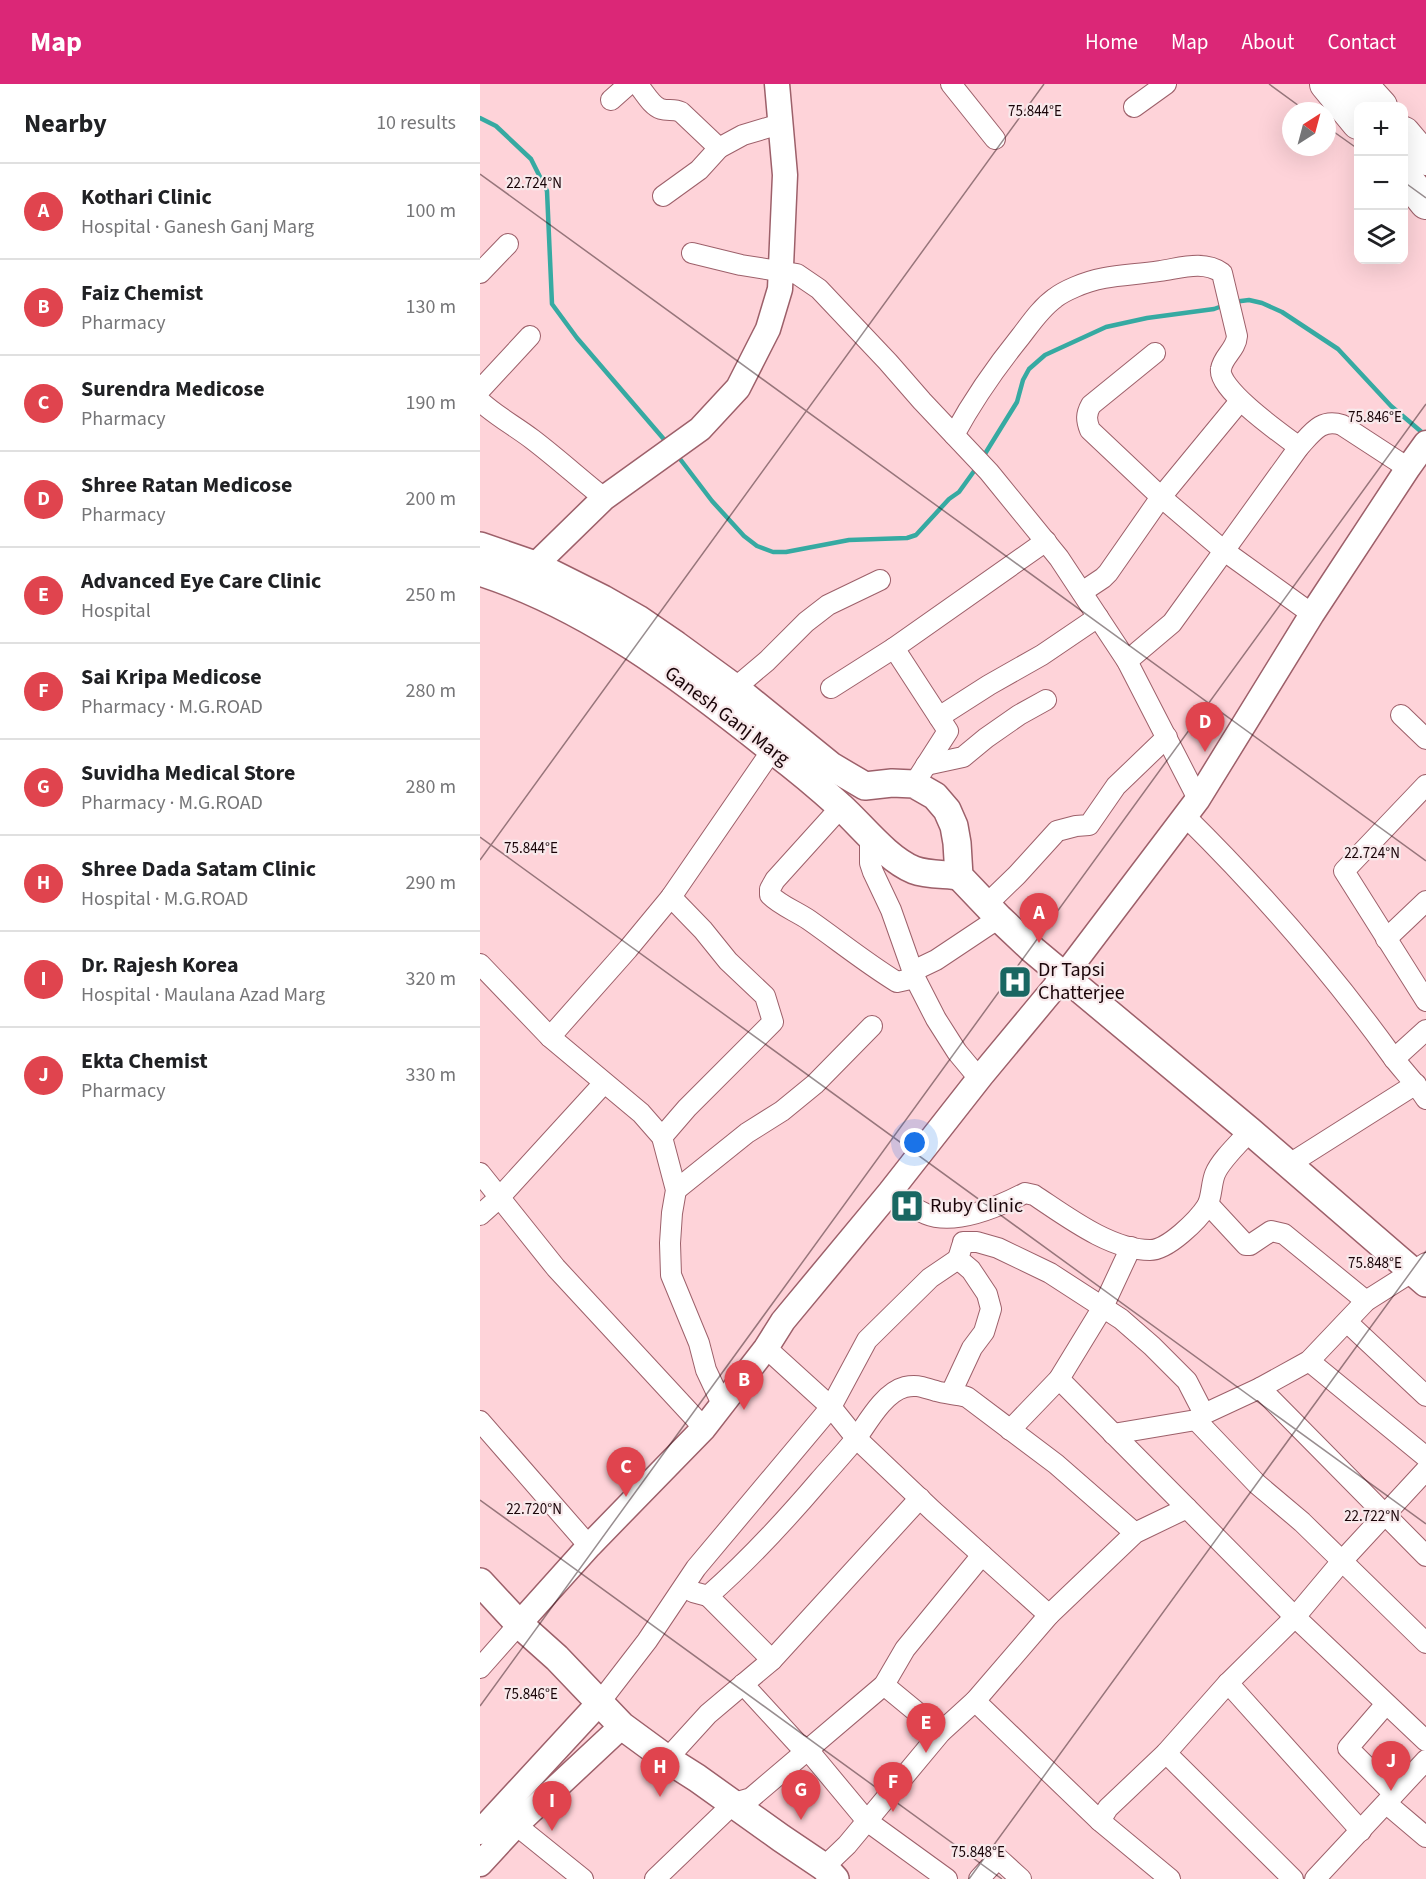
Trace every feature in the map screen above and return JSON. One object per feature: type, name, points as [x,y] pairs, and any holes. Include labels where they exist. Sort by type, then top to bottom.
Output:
[{"type":"main road","points":[[1326,84],[1354,117]]},
{"type":"main road","points":[[1361,84],[1377,102]]},
{"type":"main road","points":[[1408,139],[1426,159]]},
{"type":"main road","points":[[1408,181],[1426,203]]},
{"type":"main road","points":[[480,546],[526,574],[603,599],[638,619],[735,688],[779,740],[865,786],[892,783],[920,774],[934,796],[947,810],[954,826],[959,876],[992,912],[1064,976],[1288,1165],[1422,1273]]},
{"type":"main road","name":"Ganesh Ganj Marg","points":[[480,572],[526,574],[578,614],[620,637],[669,672],[779,740],[870,837],[897,859],[914,870],[959,876]]},
{"type":"main road","points":[[480,1582],[519,1624],[557,1658],[622,1725],[830,1873]]},
{"type":"street","points":[[610,100],[629,84]]},
{"type":"street","points":[[637,84],[655,105],[681,112],[719,148]]},
{"type":"street","points":[[526,574],[604,498],[700,429],[738,388],[768,329],[780,289],[785,176],[777,84]]},
{"type":"street","points":[[951,84],[995,139]]},
{"type":"street","points":[[1134,107],[1166,84]]},
{"type":"street","points":[[663,196],[699,170],[719,148],[743,135],[780,124]]},
{"type":"street","points":[[480,273],[508,244]]},
{"type":"street","points":[[692,253],[797,274],[819,288],[989,472],[1046,541],[1127,661],[1167,737],[1191,808],[1233,863],[1354,1004],[1421,1092],[1288,1165]]},
{"type":"street","points":[[958,439],[977,396],[1005,356],[1038,314],[1054,298],[1074,287],[1104,277],[1204,265],[1222,273],[1237,336],[1236,344],[1220,371],[1223,381],[1240,401],[1299,447]]},
{"type":"street","points":[[480,390],[530,336]]},
{"type":"street","points":[[1155,353],[1091,405],[1087,412],[1086,422],[1090,430],[1161,497],[1223,550],[1312,614]]},
{"type":"street","points":[[480,401],[496,415],[538,443],[604,498]]},
{"type":"street","points":[[1082,592],[1108,573],[1161,497],[1240,401]]},
{"type":"street","points":[[1127,661],[1172,623],[1299,447],[1317,428],[1334,422],[1342,425],[1408,468]]},
{"type":"street","points":[[480,1668],[589,1546],[704,1428],[766,1348],[783,1321],[1064,976],[1191,808],[1312,614],[1425,445]]},
{"type":"street","points":[[831,688],[894,648],[1046,541]]},
{"type":"street","points":[[735,688],[767,662],[806,622],[828,605],[880,580]]},
{"type":"street","points":[[939,717],[1042,655],[1098,617]]},
{"type":"street","points":[[894,648],[948,731],[920,774]]},
{"type":"street","points":[[920,774],[963,757],[1019,715],[1046,700]]},
{"type":"street","points":[[841,807],[775,880],[770,889],[770,895],[804,916],[861,959],[897,982],[936,960],[992,912],[1017,875],[1057,831],[1089,825],[1116,786],[1167,737]]},
{"type":"street","points":[[550,1037],[628,950],[670,897],[779,740]]},
{"type":"street","points":[[1426,785],[1344,871],[1426,1001]]},
{"type":"street","points":[[870,837],[870,863],[891,910],[914,974],[936,1019],[957,1052],[972,1070],[981,1076]]},
{"type":"street","points":[[662,1137],[687,1108],[773,1022],[765,996],[728,961],[703,930],[670,897]]},
{"type":"street","points":[[1386,939],[1426,901]]},
{"type":"street","points":[[480,964],[550,1037],[641,1113],[662,1137],[676,1190],[672,1213],[671,1275],[699,1343],[705,1370],[722,1404]]},
{"type":"street","points":[[676,1190],[747,1133],[782,1111],[815,1084],[872,1026]]},
{"type":"street","points":[[1394,1059],[1426,1030]]},
{"type":"street","points":[[480,1215],[500,1198],[604,1083]]},
{"type":"street","points":[[890,1192],[928,1215],[942,1217],[966,1216],[1002,1205],[1025,1193],[1034,1195],[1089,1231],[1131,1247],[1152,1251],[1176,1239],[1208,1204],[1215,1173],[1250,1131]]},
{"type":"street","points":[[480,1173],[556,1268],[704,1428]]},
{"type":"street","points":[[1208,1204],[1241,1242],[1250,1245],[1271,1231],[1278,1231],[1366,1301]]},
{"type":"street","points":[[951,1393],[972,1348],[984,1332],[991,1310],[987,1294],[961,1251],[966,1216]]},
{"type":"street","points":[[480,1832],[600,1702],[647,1641],[701,1561],[831,1407],[867,1340],[930,1278],[961,1251],[977,1242],[999,1248],[1050,1273],[1129,1326],[1187,1382],[1200,1417],[1257,1484],[1302,1522],[1426,1643]]},
{"type":"street","points":[[1010,1430],[1059,1379],[1103,1307],[1131,1247]]},
{"type":"street","points":[[1113,1434],[1200,1417],[1260,1388],[1309,1361],[1366,1301],[1422,1273]]},
{"type":"street","points":[[1347,1322],[1426,1396]]},
{"type":"street","points":[[766,1348],[831,1407],[856,1438],[1048,1615]]},
{"type":"street","points":[[1309,1361],[1426,1457]]},
{"type":"street","points":[[1059,1379],[1294,1617],[1426,1741]]},
{"type":"street","points":[[708,1596],[781,1525],[856,1438],[876,1410],[903,1387],[922,1386],[936,1392],[967,1397],[1056,1464],[1136,1533]]},
{"type":"street","points":[[1260,1388],[1426,1556]]},
{"type":"street","points":[[480,1421],[589,1546]]},
{"type":"street","points":[[1101,1821],[1108,1808],[1166,1752],[1228,1683],[1294,1617],[1426,1470]]},
{"type":"street","points":[[667,1759],[708,1714],[772,1660],[920,1498]]},
{"type":"street","points":[[830,1873],[847,1845],[941,1732],[975,1701],[1048,1615],[1136,1533],[1187,1508]]},
{"type":"street","points":[[655,1879],[734,1803],[752,1798],[884,1684],[905,1649],[982,1556]]},
{"type":"street","points":[[684,1587],[708,1596],[772,1660]]},
{"type":"street","points":[[1228,1683],[1361,1831]]},
{"type":"street","points":[[743,1684],[797,1743],[808,1750],[867,1821],[947,1879]]},
{"type":"street","points":[[884,1684],[941,1732]]},
{"type":"street","points":[[975,1701],[1101,1821],[1170,1879]]},
{"type":"street","points":[[1386,1704],[1348,1748],[1390,1799],[1426,1837]]},
{"type":"street","points":[[480,1864],[516,1825],[622,1725]]},
{"type":"street","points":[[1166,1752],[1293,1879]]},
{"type":"street","points":[[1315,1879],[1426,1760]]},
{"type":"street","points":[[516,1825],[583,1879]]},
{"type":"street","points":[[978,1879],[998,1858],[1021,1879]]},
{"type":"waterway","points":[[480,118],[496,126],[531,159],[547,191],[552,304],[577,338],[668,444]]},
{"type":"waterway","points":[[1233,302],[1249,300],[1262,303],[1282,312],[1338,349],[1391,406],[1424,434]]},
{"type":"waterway","points":[[983,457],[1017,402],[1023,380],[1029,369],[1045,355],[1106,327],[1147,318],[1214,309],[1225,305]]},
{"type":"waterway","points":[[677,455],[712,501],[744,536],[757,546],[773,552],[786,552],[849,540],[907,538],[916,535],[949,499],[959,492],[977,467]]},
{"type":"place","name":"Shree Ratan Medicose","points":[[1205,752]]},
{"type":"place","name":"Kothari Clinic","points":[[1039,943]]},
{"type":"place","name":"Dr Tapsi Chatterjee","points":[[1015,982]]},
{"type":"place","name":"Ruby Clinic","points":[[907,1206]]},
{"type":"place","name":"Faiz Chemist","points":[[744,1410]]},
{"type":"place","name":"Surendra Medicose","points":[[626,1497]]},
{"type":"place","name":"Advanced Eye Care Clinic","points":[[926,1753]]},
{"type":"place","name":"Ekta Chemist","points":[[1391,1791]]},
{"type":"place","name":"Shree Dada Satam Clinic","points":[[660,1797]]},
{"type":"place","name":"Sai Kripa Medicose","points":[[893,1812]]},
{"type":"place","name":"Suvidha Medical Store","points":[[801,1820]]},
{"type":"place","name":"Dr. Rajesh Korea","points":[[552,1831]]}]
